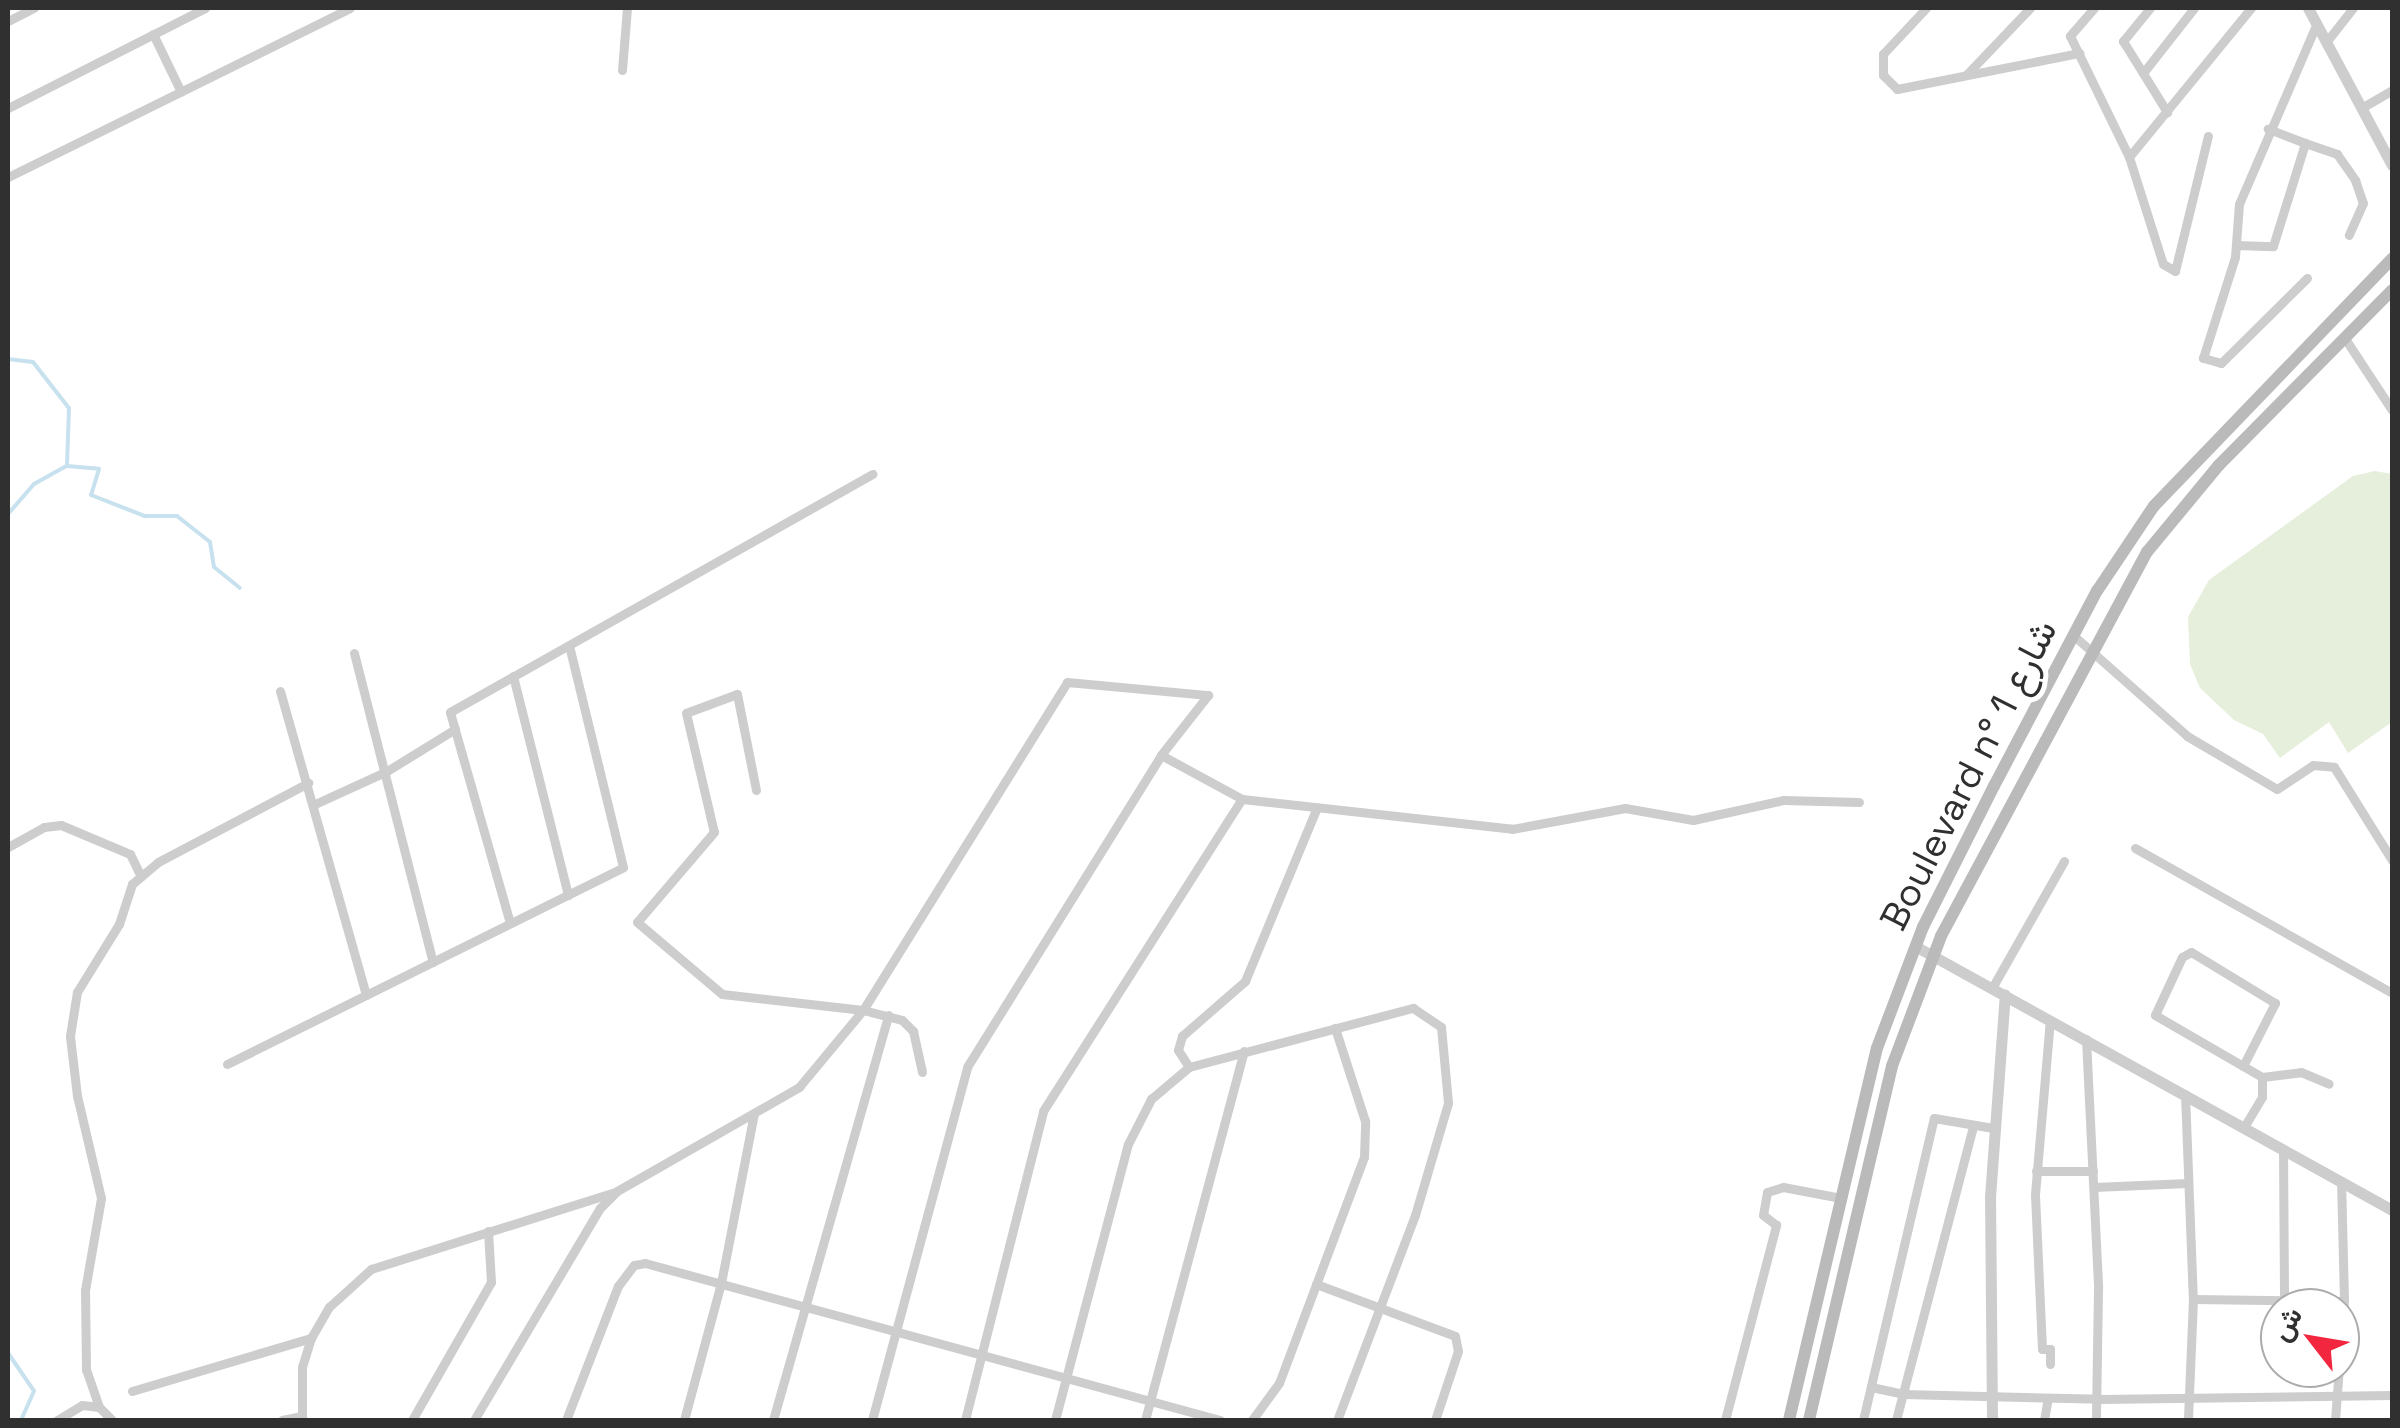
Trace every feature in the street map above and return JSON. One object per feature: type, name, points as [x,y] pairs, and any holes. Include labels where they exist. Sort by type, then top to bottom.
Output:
[{"type":"main road","name":"Boulevard n° شارع 1","points":[[1789,1420],[1877,1048],[1915,946],[2073,635],[2125,545],[2166,492],[2392,260]]},
{"type":"main road","name":"Boulevard n° شارع 1","points":[[1809,1420],[1892,1066],[1933,956],[2092,647],[2147,552],[2180,510],[2392,290]]},
{"type":"street","points":[[8,20],[34,8]]},
{"type":"street","points":[[8,108],[205,8]]},
{"type":"street","points":[[8,177],[350,8]]},
{"type":"street","points":[[622,70],[627,8]]},
{"type":"street","points":[[1926,8],[1883,54],[1883,74],[1904,90],[2079,53]]},
{"type":"street","points":[[1965,76],[2030,8]]},
{"type":"street","points":[[2094,8],[2070,36],[2129,157],[2163,264],[2175,272],[2208,136]]},
{"type":"street","points":[[2150,8],[2123,42],[2167,112]]},
{"type":"street","points":[[2143,73],[2194,8]]},
{"type":"street","points":[[2129,157],[2251,8]]},
{"type":"street","points":[[2308,8],[2387,144],[2392,165]]},
{"type":"street","points":[[2327,41],[2353,8]]},
{"type":"street","points":[[2307,278],[2221,363],[2209,365],[2202,358],[2236,246],[2239,204],[2268,129],[2317,23]]},
{"type":"street","points":[[153,34],[181,92]]},
{"type":"street","points":[[2364,107],[2392,90]]},
{"type":"street","points":[[2268,129],[2337,154],[2364,203],[2349,235]]},
{"type":"street","points":[[2236,246],[2273,246],[2306,143]]},
{"type":"street","points":[[2344,337],[2392,410]]},
{"type":"street","points":[[510,924],[450,712],[873,474]]},
{"type":"street","points":[[2073,635],[2092,647],[2187,736],[2277,789],[2313,765],[2334,768],[2392,860]]},
{"type":"street","points":[[228,1064],[623,868],[569,645]]},
{"type":"street","points":[[354,653],[434,962]]},
{"type":"street","points":[[512,676],[568,895]]},
{"type":"street","points":[[282,1420],[301,1418],[302,1368],[311,1338],[329,1307],[370,1269],[618,1191],[754,1114],[814,1074],[863,1010],[1067,682],[1208,696],[1160,756],[967,1067],[872,1420]]},
{"type":"street","points":[[280,691],[366,995]]},
{"type":"street","points":[[756,790],[737,694],[686,712],[714,832],[637,922],[722,994],[888,1015],[914,1030],[922,1072]]},
{"type":"street","points":[[314,804],[386,771],[455,729]]},
{"type":"street","points":[[1160,756],[1242,798],[1512,829],[1625,808],[1693,820],[1784,800],[1858,802]]},
{"type":"street","points":[[112,1420],[99,1407],[86,1370],[85,1290],[100,1198],[70,1036],[78,992],[141,877],[308,782]]},
{"type":"street","points":[[965,1420],[1044,1111],[1242,798]]},
{"type":"street","points":[[1189,1067],[1178,1043],[1196,1018],[1245,980],[1317,807]]},
{"type":"street","points":[[8,847],[44,827],[61,825],[130,854],[141,877]]},
{"type":"street","points":[[2135,848],[2392,993]]},
{"type":"street","points":[[1992,988],[2064,861]]},
{"type":"street","points":[[1915,946],[2392,1210]]},
{"type":"street","points":[[2244,1066],[2275,1003],[2191,952],[2182,957],[2156,1015],[2262,1077],[2301,1072],[2330,1084]]},
{"type":"street","points":[[1992,1420],[1993,1128],[2006,995]]},
{"type":"street","points":[[1056,1420],[1128,1144],[1151,1099],[1189,1067],[1413,1008],[1440,1026],[1448,1103],[1337,1420]]},
{"type":"street","points":[[773,1420],[888,1015]]},
{"type":"street","points":[[2050,1020],[2036,1172],[2042,1349],[2050,1350],[2050,1364]]},
{"type":"street","points":[[1252,1420],[1279,1383],[1366,1141],[1335,1028]]},
{"type":"street","points":[[2086,1039],[2101,1399],[2096,1420]]},
{"type":"street","points":[[1145,1420],[1244,1051]]},
{"type":"street","points":[[2244,1127],[2262,1097],[2262,1077]]},
{"type":"street","points":[[2185,1094],[2193,1299],[2192,1398],[2188,1420]]},
{"type":"street","points":[[684,1420],[721,1283],[754,1114]]},
{"type":"street","points":[[1863,1420],[1934,1118],[1993,1128]]},
{"type":"street","points":[[1896,1420],[1974,1127]]},
{"type":"street","points":[[2283,1148],[2284,1288]]},
{"type":"street","points":[[2036,1172],[2093,1170]]},
{"type":"street","points":[[2341,1181],[2344,1288]]},
{"type":"street","points":[[2094,1186],[2188,1183]]},
{"type":"street","points":[[1726,1420],[1776,1225],[1762,1215],[1767,1192],[1783,1186],[1841,1198]]},
{"type":"street","points":[[474,1420],[600,1208],[618,1191]]},
{"type":"street","points":[[412,1420],[491,1282],[488,1231]]},
{"type":"street","points":[[566,1420],[618,1286],[634,1265],[658,1264],[896,1334],[1220,1420]]},
{"type":"street","points":[[1316,1284],[1450,1330],[1460,1343],[1435,1420]]},
{"type":"street","points":[[2193,1299],[2260,1300]]},
{"type":"street","points":[[132,1391],[311,1338]]},
{"type":"street","points":[[1871,1387],[1903,1394],[2101,1399],[2392,1396]]},
{"type":"street","points":[[2335,1420],[2341,1388]]},
{"type":"street","points":[[2044,1420],[2048,1398]]},
{"type":"street","points":[[57,1420],[82,1406],[99,1407]]},
{"type":"green space","points":[[2375,471],[2392,474],[2392,722],[2348,753],[2329,722],[2280,758],[2263,734],[2234,720],[2200,688],[2190,664],[2188,617],[2209,580],[2353,476]]},
{"type":"waterway","points":[[8,359],[33,362],[69,408],[67,466],[99,469],[91,495],[145,516],[177,516],[210,542],[214,567],[240,588]]},
{"type":"waterway","points":[[8,514],[34,484],[67,466]]},
{"type":"waterway","points":[[8,1353],[34,1391],[21,1420]]}]
